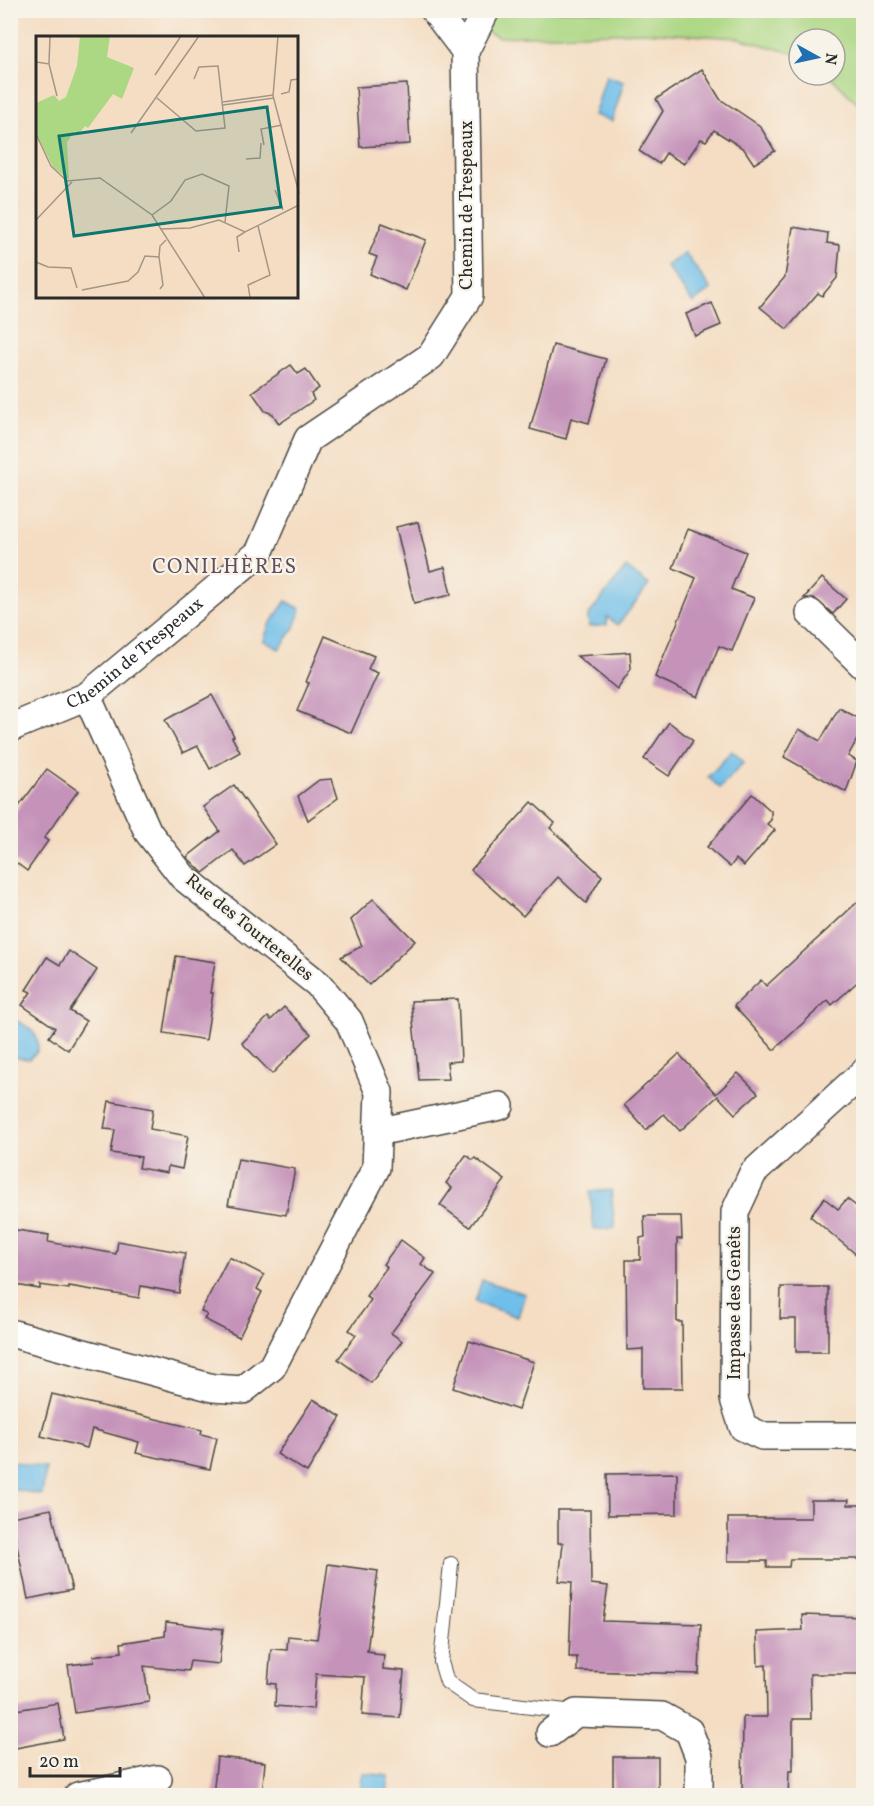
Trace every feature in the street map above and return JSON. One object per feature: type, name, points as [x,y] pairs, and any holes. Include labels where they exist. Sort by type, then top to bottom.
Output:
[{"type":"street","points":[[434,10],[465,51]]},
{"type":"street","name":"Chemin de Trespeaux","points":[[10,728],[87,696],[259,553],[308,439],[431,356],[469,296],[465,51],[486,10]]},
{"type":"street","points":[[810,613],[864,666]]},
{"type":"street","name":"Rue des Tourterelles","points":[[10,1333],[213,1388],[243,1390],[272,1367],[376,1168],[379,1092],[349,1021],[318,984],[183,877],[147,832],[87,696]]},
{"type":"street","name":"Impasse des Genêts","points":[[864,1072],[753,1173],[735,1212],[734,1399],[743,1426],[762,1436],[864,1436]]},
{"type":"street","points":[[377,1132],[500,1106]]},
{"type":"street","points":[[550,1733],[576,1713],[662,1716],[689,1731],[699,1757],[699,1796]]},
{"type":"street","points":[[78,1796],[158,1779]]},
{"type":"lane","points":[[451,1564],[441,1662],[447,1682],[473,1700],[576,1713]]},
{"type":"green space","points":[[494,11],[863,11],[863,109],[841,87],[847,87],[847,27],[787,27],[787,52],[738,38],[642,32],[499,37],[483,30]]},
{"type":"water","points":[[606,76],[624,82],[612,121],[594,115]]},
{"type":"water","points":[[685,253],[711,289],[693,303],[666,266]]},
{"type":"water","points":[[626,567],[649,585],[618,625],[607,617],[607,625],[589,627],[588,616]]},
{"type":"water","points":[[286,601],[301,609],[294,629],[279,649],[264,641],[269,625]]},
{"type":"water","points":[[732,751],[744,762],[720,788],[708,777]]},
{"type":"water","points":[[11,1018],[35,1034],[37,1052],[29,1059],[17,1058],[11,1051]]},
{"type":"water","points":[[611,1190],[615,1228],[594,1230],[590,1192]]},
{"type":"water","points":[[482,1280],[525,1294],[518,1317],[475,1302]]},
{"type":"water","points":[[11,1461],[46,1468],[42,1495],[11,1489]]},
{"type":"water","points":[[362,1773],[389,1776],[387,1795],[360,1795]]},
{"type":"building","points":[[702,69],[720,99],[760,126],[775,151],[754,164],[744,149],[714,130],[706,141],[701,139],[684,164],[666,153],[659,164],[639,151],[663,111],[656,99]]},
{"type":"building","points":[[407,84],[410,144],[360,147],[356,87]]},
{"type":"building","points":[[382,223],[426,240],[406,290],[370,274],[377,257],[369,254]]},
{"type":"building","points":[[793,227],[828,233],[827,243],[840,245],[837,278],[822,296],[818,293],[787,329],[760,307],[785,277]]},
{"type":"building","points":[[712,303],[721,325],[695,336],[686,314]]},
{"type":"building","points":[[553,345],[606,359],[589,423],[571,418],[566,439],[530,429]]},
{"type":"building","points":[[291,365],[298,374],[306,369],[319,388],[311,394],[314,400],[279,424],[273,414],[265,411],[252,392]]},
{"type":"building","points":[[418,522],[430,571],[445,567],[451,595],[414,603],[396,527]]},
{"type":"building","points":[[688,529],[746,552],[731,589],[754,598],[732,651],[719,646],[698,697],[655,677],[696,578],[673,568]]},
{"type":"building","points":[[822,578],[846,599],[833,614],[814,598],[804,598]]},
{"type":"building","points":[[325,636],[374,656],[368,669],[378,673],[351,733],[297,711]]},
{"type":"building","points":[[630,652],[631,669],[617,689],[577,656]]},
{"type":"building","points":[[212,695],[240,752],[210,769],[198,746],[183,753],[165,720]]},
{"type":"building","points":[[839,708],[864,721],[864,727],[848,756],[857,761],[846,792],[784,757],[799,729],[820,741]]},
{"type":"building","points":[[669,722],[693,741],[669,776],[644,759]]},
{"type":"building","points":[[47,769],[78,791],[44,838],[48,841],[27,871],[10,858],[10,818]]},
{"type":"building","points":[[332,779],[338,798],[308,820],[298,796],[319,780]]},
{"type":"building","points":[[234,785],[276,844],[245,866],[233,850],[203,873],[187,857],[220,831],[203,807]]},
{"type":"building","points":[[752,794],[771,811],[771,820],[767,824],[775,830],[744,866],[736,859],[730,867],[707,847]]},
{"type":"building","points":[[532,802],[555,823],[550,828],[602,876],[586,903],[558,877],[523,916],[471,870]]},
{"type":"building","points":[[864,896],[864,976],[832,1005],[828,1000],[774,1050],[734,1006],[761,980],[766,986]]},
{"type":"building","points":[[373,899],[415,941],[369,985],[341,957],[362,946],[351,920]]},
{"type":"building","points":[[69,951],[97,970],[70,1011],[86,1021],[68,1050],[49,1037],[55,1028],[22,1005],[31,992],[26,990],[47,957],[60,965]]},
{"type":"building","points":[[176,956],[215,962],[206,1040],[164,1033]]},
{"type":"building","points":[[458,999],[461,1061],[447,1062],[449,1079],[419,1080],[411,1001]]},
{"type":"building","points":[[284,1007],[311,1034],[272,1074],[242,1043],[268,1017],[271,1020]]},
{"type":"building","points":[[679,1054],[716,1094],[738,1073],[758,1093],[735,1114],[718,1096],[680,1131],[664,1114],[646,1130],[624,1105]]},
{"type":"building","points":[[109,1101],[153,1109],[150,1129],[188,1136],[182,1169],[168,1166],[167,1173],[139,1168],[141,1157],[111,1153],[115,1130],[104,1129]]},
{"type":"building","points":[[466,1155],[473,1160],[475,1158],[505,1180],[470,1227],[440,1205],[452,1188],[446,1183]]},
{"type":"building","points":[[238,1159],[295,1169],[286,1215],[228,1205]]},
{"type":"building","points":[[824,1198],[838,1209],[847,1199],[864,1212],[864,1261],[810,1216]]},
{"type":"building","points":[[644,1216],[681,1216],[682,1239],[677,1239],[677,1322],[682,1322],[683,1388],[643,1388],[643,1349],[627,1350],[626,1260],[640,1260],[640,1238],[645,1237]]},
{"type":"building","points":[[10,1229],[49,1235],[48,1242],[116,1254],[118,1241],[185,1253],[179,1293],[141,1286],[139,1298],[69,1286],[69,1289],[40,1285],[40,1289],[10,1284]]},
{"type":"building","points":[[401,1240],[425,1258],[421,1264],[435,1274],[391,1333],[402,1341],[371,1383],[338,1359],[356,1335],[349,1330],[371,1300],[366,1296],[387,1267],[383,1264]]},
{"type":"building","points":[[229,1257],[264,1275],[257,1289],[262,1292],[239,1337],[204,1319],[207,1315],[201,1311]]},
{"type":"building","points":[[781,1287],[828,1287],[828,1352],[796,1352],[796,1319],[780,1319]]},
{"type":"building","points":[[469,1341],[534,1362],[518,1410],[453,1388]]},
{"type":"building","points":[[52,1394],[202,1430],[201,1434],[217,1438],[210,1469],[136,1453],[139,1442],[92,1429],[87,1448],[41,1436]]},
{"type":"building","points":[[313,1399],[341,1417],[307,1472],[277,1454]]},
{"type":"building","points":[[677,1473],[677,1514],[608,1515],[607,1474]]},
{"type":"building","points":[[811,1500],[849,1500],[848,1505],[864,1505],[864,1559],[790,1559],[789,1567],[767,1567],[767,1561],[728,1561],[728,1518],[811,1518]]},
{"type":"building","points":[[51,1509],[72,1590],[28,1599],[11,1517]]},
{"type":"building","points":[[558,1510],[590,1510],[591,1584],[608,1586],[603,1621],[701,1624],[699,1674],[577,1671],[577,1657],[569,1657],[572,1582],[559,1581],[563,1543],[558,1543]]},
{"type":"building","points":[[328,1564],[378,1571],[367,1651],[384,1655],[383,1669],[404,1671],[400,1718],[362,1715],[365,1677],[316,1674],[313,1709],[275,1706],[276,1684],[268,1683],[271,1649],[287,1650],[288,1636],[317,1639]]},
{"type":"building","points":[[802,1615],[864,1617],[864,1674],[810,1674],[811,1719],[793,1719],[793,1771],[789,1771],[788,1796],[742,1796],[743,1717],[767,1717],[766,1665],[758,1666],[757,1632],[803,1630]]},
{"type":"building","points":[[166,1622],[223,1629],[219,1664],[190,1661],[188,1671],[144,1666],[149,1702],[75,1713],[68,1665],[94,1662],[93,1656],[122,1652],[121,1643],[165,1636]]},
{"type":"building","points":[[58,1703],[64,1739],[10,1749],[10,1711]]},
{"type":"building","points":[[217,1757],[265,1762],[262,1796],[213,1796]]},
{"type":"building","points":[[613,1757],[658,1757],[658,1796],[613,1796]]},
{"type":"district","name":"CONILHÈRES","points":[[225,567]]}]
